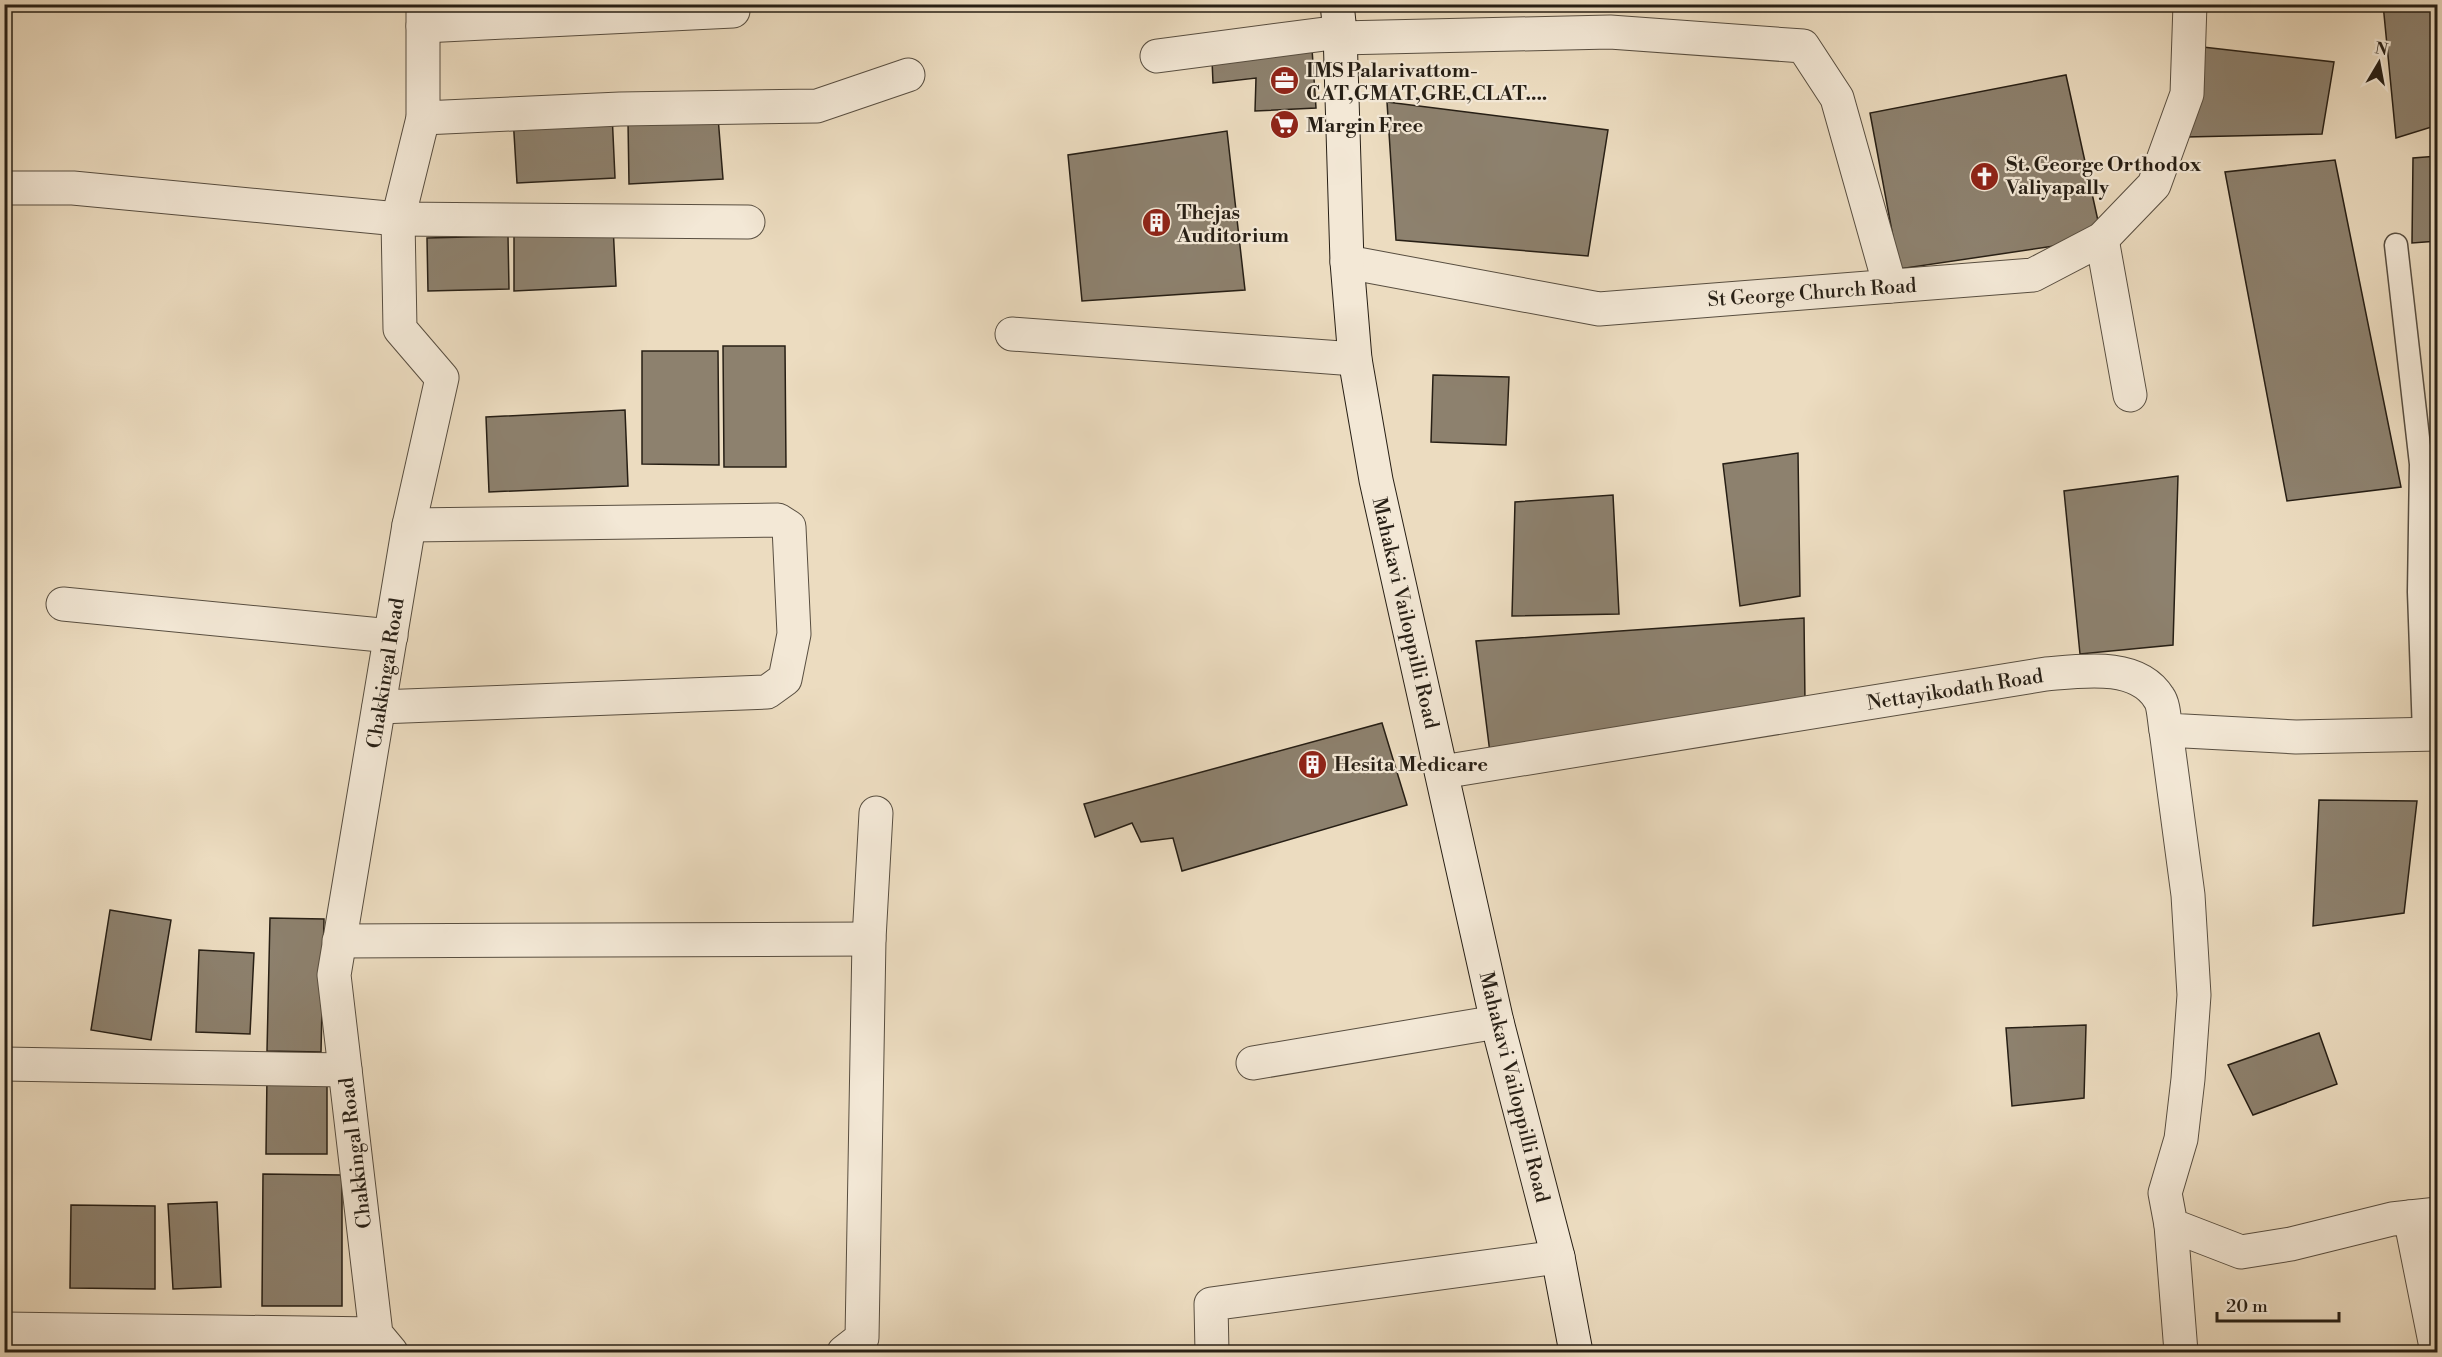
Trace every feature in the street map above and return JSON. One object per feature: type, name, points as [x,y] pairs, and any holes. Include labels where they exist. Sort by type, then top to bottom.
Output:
[{"type":"street","name":"St George Church Road","points":[[1347,262],[1599,309],[2033,275],[2102,239],[2154,185],[2187,94],[2190,4]]},
{"type":"street","points":[[423,15],[733,12]]},
{"type":"street","name":"Chakkingal Road","points":[[383,1343],[334,975],[409,525],[442,378],[400,329],[398,219],[423,118],[423,15]]},
{"type":"street","points":[[1157,56],[1339,25],[1610,32],[1803,46],[1837,98],[1890,286]]},
{"type":"street","name":"Mahakavi Vailoppilli Road","points":[[1339,25],[1347,262],[1355,359],[1376,480],[1497,1022],[1558,1257],[1576,1353]]},
{"type":"street","points":[[423,118],[620,109],[817,106],[908,75]]},
{"type":"street","points":[[4,188],[73,188],[398,219],[748,222]]},
{"type":"street","points":[[2102,239],[2130,396]]},
{"type":"street","points":[[1012,334],[1355,359]]},
{"type":"street","points":[[379,707],[767,692],[785,679],[794,634],[789,527],[778,520],[409,525]]},
{"type":"street","points":[[63,604],[391,636]]},
{"type":"street","name":"Nettayikodath Road","points":[[1442,772],[2046,674],[2096,669],[2139,678],[2160,698],[2188,895],[2194,995],[2188,1079],[2181,1139],[2165,1193],[2171,1225],[2181,1353]]},
{"type":"street","points":[[2166,729],[2296,736],[2431,734]]},
{"type":"street","points":[[844,1353],[862,1338],[869,939],[876,813]]},
{"type":"street","points":[[339,941],[869,939]]},
{"type":"street","points":[[1253,1063],[1497,1022]]},
{"type":"street","points":[[4,1064],[345,1070]]},
{"type":"street","points":[[2171,1225],[2241,1252],[2291,1244],[2424,1215],[2437,1353]]},
{"type":"street","points":[[1212,1353],[1211,1304],[1558,1257]]},
{"type":"street","points":[[4,1329],[383,1343]]},
{"type":"lane","points":[[2396,245],[2421,464],[2419,592],[2431,734]]},
{"type":"building","points":[[2383,4],[2438,4],[2438,125],[2396,138]]},
{"type":"building","points":[[2194,46],[2334,62],[2322,134],[2186,137]]},
{"type":"building","name":"IMS Palarivattom- CAT,GMAT,GRE,CLAT....","points":[[1312,49],[1316,108],[1255,111],[1256,78],[1213,83],[1212,60]]},
{"type":"building","name":"St. George Orthodox Valiyapally","points":[[2066,75],[2102,239],[1899,269],[1870,113]]},
{"type":"building","points":[[1387,102],[1608,130],[1588,256],[1396,240]]},
{"type":"building","points":[[612,113],[615,178],[517,183],[513,117]]},
{"type":"building","points":[[718,117],[723,179],[629,184],[628,122]]},
{"type":"building","name":"Thejas Auditorium","points":[[1227,131],[1245,290],[1082,301],[1068,155]]},
{"type":"building","points":[[2438,156],[2438,241],[2412,243],[2413,158]]},
{"type":"building","points":[[2335,160],[2401,487],[2287,501],[2225,172]]},
{"type":"building","points":[[613,225],[616,286],[514,291],[514,228]]},
{"type":"building","points":[[508,236],[509,289],[428,291],[427,238]]},
{"type":"building","points":[[723,346],[785,346],[786,467],[724,467]]},
{"type":"building","points":[[642,351],[718,351],[719,465],[642,464]]},
{"type":"building","points":[[1433,375],[1509,377],[1506,445],[1431,442]]},
{"type":"building","points":[[625,410],[628,486],[489,492],[486,417]]},
{"type":"building","points":[[1798,453],[1800,596],[1740,606],[1723,464]]},
{"type":"building","points":[[2178,476],[2173,645],[2080,654],[2064,491]]},
{"type":"building","points":[[1613,495],[1619,614],[1512,616],[1515,502]]},
{"type":"building","points":[[1804,618],[1805,703],[1490,753],[1476,641]]},
{"type":"building","name":"Hesita Medicare","points":[[1382,723],[1407,805],[1182,871],[1173,838],[1141,842],[1132,823],[1095,837],[1084,804]]},
{"type":"building","points":[[2319,800],[2417,801],[2404,913],[2313,926]]},
{"type":"building","points":[[110,910],[171,920],[151,1040],[91,1030]]},
{"type":"building","points":[[270,918],[324,919],[321,1052],[267,1051]]},
{"type":"building","points":[[199,950],[254,953],[250,1034],[196,1032]]},
{"type":"building","points":[[2086,1025],[2084,1098],[2012,1106],[2006,1028]]},
{"type":"building","points":[[2319,1033],[2337,1084],[2253,1115],[2228,1065]]},
{"type":"building","points":[[267,1075],[327,1076],[327,1154],[266,1154]]},
{"type":"building","points":[[263,1174],[342,1175],[342,1306],[262,1306]]},
{"type":"building","points":[[217,1202],[221,1287],[173,1289],[168,1204]]},
{"type":"building","points":[[71,1205],[155,1206],[155,1289],[70,1288]]},
{"type":"place","name":"IMS Palarivattom- CAT,GMAT,GRE,CLAT....","points":[[1285,81]]},
{"type":"place","name":"Margin Free","points":[[1285,125]]},
{"type":"place","name":"St. George Orthodox Valiyapally","points":[[1985,176]]},
{"type":"place","name":"Thejas Auditorium","points":[[1156,223]]},
{"type":"place","name":"Hesita Medicare","points":[[1313,764]]}]
